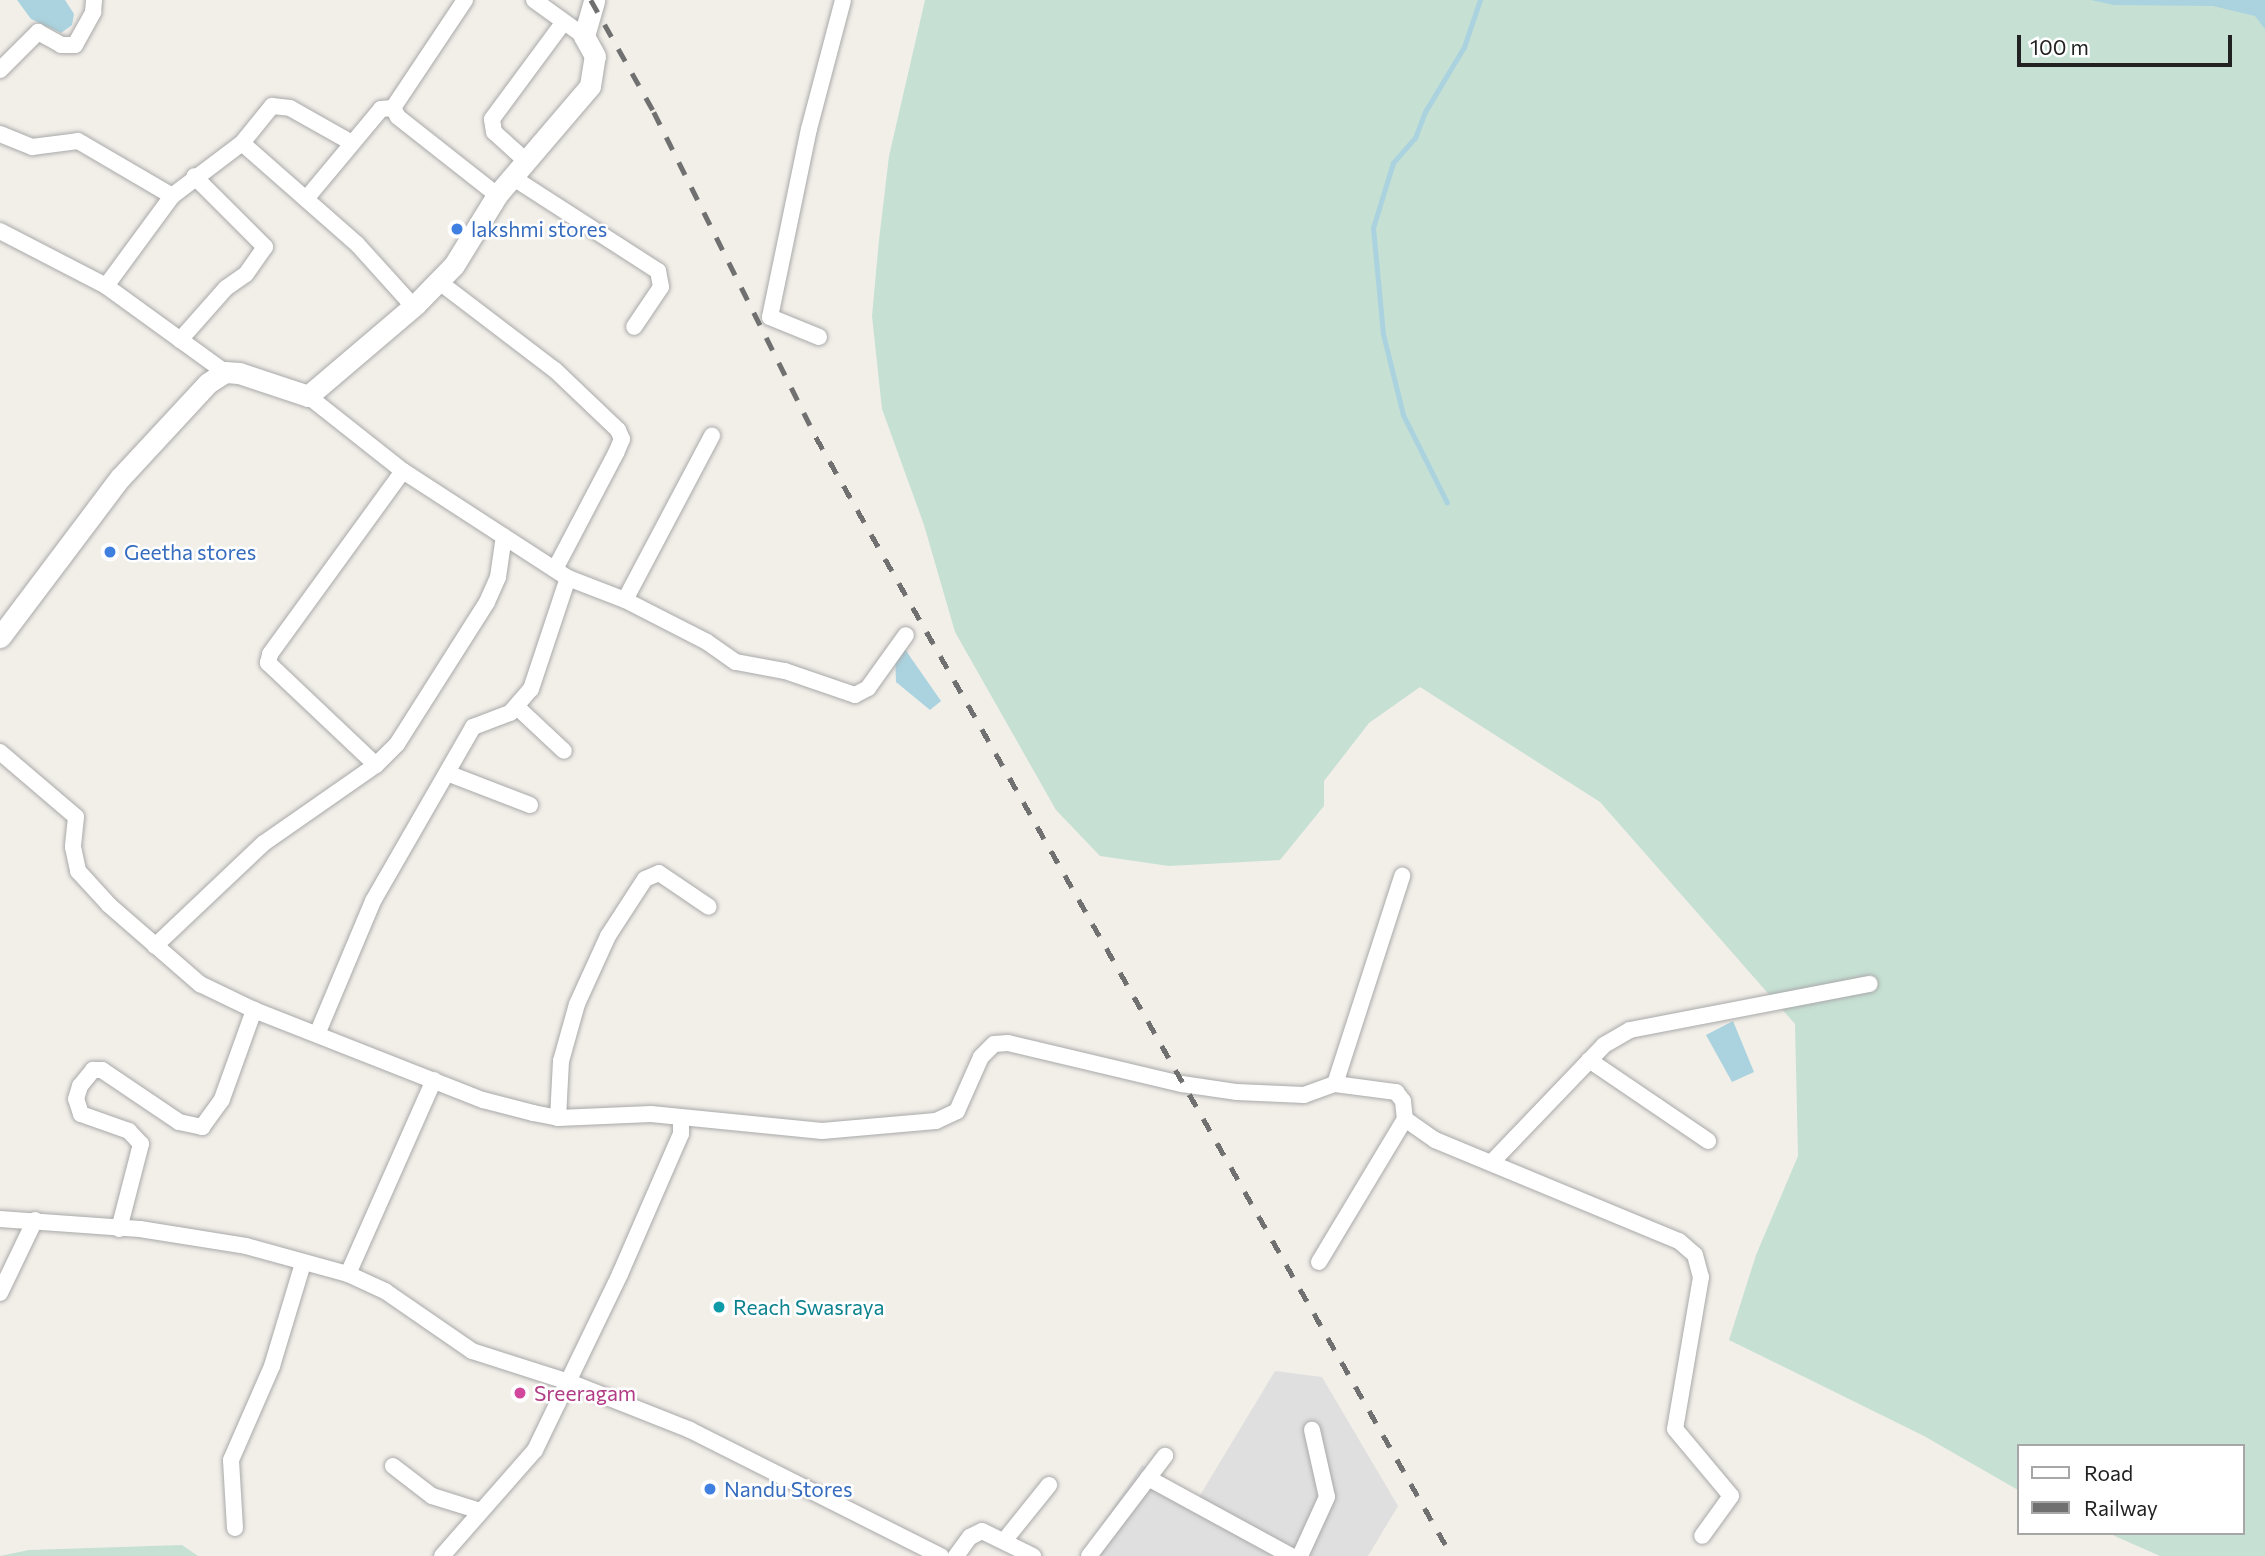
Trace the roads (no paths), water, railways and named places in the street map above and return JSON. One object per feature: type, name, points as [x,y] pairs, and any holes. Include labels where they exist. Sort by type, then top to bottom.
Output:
[{"type":"street","points":[[0,70],[38,32],[61,45],[75,45],[93,12],[94,0]]},
{"type":"street","points":[[393,108],[464,0]]},
{"type":"street","points":[[308,396],[413,306],[454,265],[497,195],[590,86],[595,56],[584,36],[534,0]]},
{"type":"street","points":[[584,36],[594,0]]},
{"type":"street","points":[[819,337],[770,317],[809,129],[843,0]]},
{"type":"street","points":[[526,161],[494,132],[492,119],[563,23]]},
{"type":"street","points":[[106,286],[172,196],[194,176],[242,143],[264,114],[281,105],[352,143]]},
{"type":"street","points":[[306,199],[381,109],[393,108]]},
{"type":"street","points":[[393,108],[398,117],[497,195]]},
{"type":"street","points":[[0,134],[32,147],[78,141],[172,196]]},
{"type":"street","points":[[242,143],[358,244],[413,306]]},
{"type":"street","points":[[180,340],[226,288],[246,274],[265,247],[194,176]]},
{"type":"street","points":[[512,177],[659,271],[661,287],[634,327]]},
{"type":"street","points":[[0,231],[106,286],[225,372],[308,396],[403,471],[561,574],[625,600],[736,662],[785,671],[855,695],[868,688],[906,635]]},
{"type":"street","points":[[318,1032],[373,901],[473,727],[517,707],[531,689],[561,574],[622,439],[618,429],[555,370],[438,281]]},
{"type":"street","points":[[0,637],[154,437],[225,372]]},
{"type":"street","points":[[625,600],[712,436]]},
{"type":"street","points":[[376,765],[268,663],[270,654],[403,471]]},
{"type":"street","points":[[155,946],[264,843],[376,765],[397,744],[471,631],[498,577],[504,537]]},
{"type":"street","points":[[517,707],[564,751]]},
{"type":"street","points":[[0,752],[69,809],[78,825],[73,847],[78,871],[155,946],[200,984],[254,1010],[318,1032],[483,1100],[558,1118],[629,1114],[822,1131],[936,1121],[957,1111],[981,1056],[994,1044],[1008,1043],[1182,1084],[1237,1092],[1304,1095],[1335,1084],[1396,1092],[1403,1101],[1405,1119],[1318,1262]]},
{"type":"street","points":[[447,773],[530,805]]},
{"type":"street","points":[[558,1118],[561,1061],[577,1004],[608,936],[645,879],[659,873],[709,907]]},
{"type":"street","points":[[1335,1084],[1402,876]]},
{"type":"street","points":[[1491,1163],[1604,1045],[1644,1026],[1871,984]]},
{"type":"street","points":[[119,1229],[141,1144],[129,1131],[81,1114],[76,1099],[80,1086],[93,1070],[102,1070],[179,1122],[202,1127],[222,1099],[254,1010]]},
{"type":"street","points":[[1589,1060],[1708,1141]]},
{"type":"street","points":[[348,1273],[434,1080]]},
{"type":"street","points":[[442,1556],[480,1511],[528,1462],[569,1382],[681,1134],[681,1118]]},
{"type":"street","points":[[1405,1119],[1435,1140],[1679,1241],[1695,1255],[1701,1277],[1675,1429],[1731,1496],[1702,1536]]},
{"type":"street","points":[[0,1219],[119,1229],[246,1246],[348,1273],[386,1291],[472,1351],[569,1382],[690,1430],[941,1556]]},
{"type":"street","points":[[0,1293],[35,1220]]},
{"type":"street","points":[[235,1528],[231,1460],[272,1366],[303,1263]]},
{"type":"street","points":[[1300,1556],[1326,1497],[1312,1430]]},
{"type":"street","points":[[1089,1556],[1165,1456]]},
{"type":"street","points":[[393,1466],[432,1496],[480,1511]]},
{"type":"street","points":[[1148,1478],[1291,1556]]},
{"type":"street","points":[[1004,1542],[1049,1485]]},
{"type":"street","points":[[956,1556],[977,1532],[1032,1556]]},
{"type":"water","points":[[17,0],[65,0],[74,14],[72,25],[61,33],[31,19]]},
{"type":"water","points":[[2091,0],[2265,0],[2265,29],[2255,16],[2213,6],[2114,5]]},
{"type":"water","points":[[902,645],[941,701],[930,710],[896,682],[895,654]]},
{"type":"water","points":[[1733,1021],[1754,1072],[1732,1082],[1706,1035]]},
{"type":"waterway","points":[[1447,503],[1403,415],[1383,334],[1373,228],[1393,163],[1415,138],[1425,112],[1464,47],[1480,0]]},
{"type":"railway","points":[[591,0],[654,112],[816,437],[1452,1556]]},
{"type":"place","name":"lakshmi stores","points":[[457,229]]},
{"type":"place","name":"Geetha stores","points":[[110,552]]},
{"type":"place","name":"Reach Swasraya","points":[[719,1307]]},
{"type":"place","name":"Sreeragam","points":[[520,1393]]},
{"type":"place","name":"Nandu Stores","points":[[710,1489]]}]
